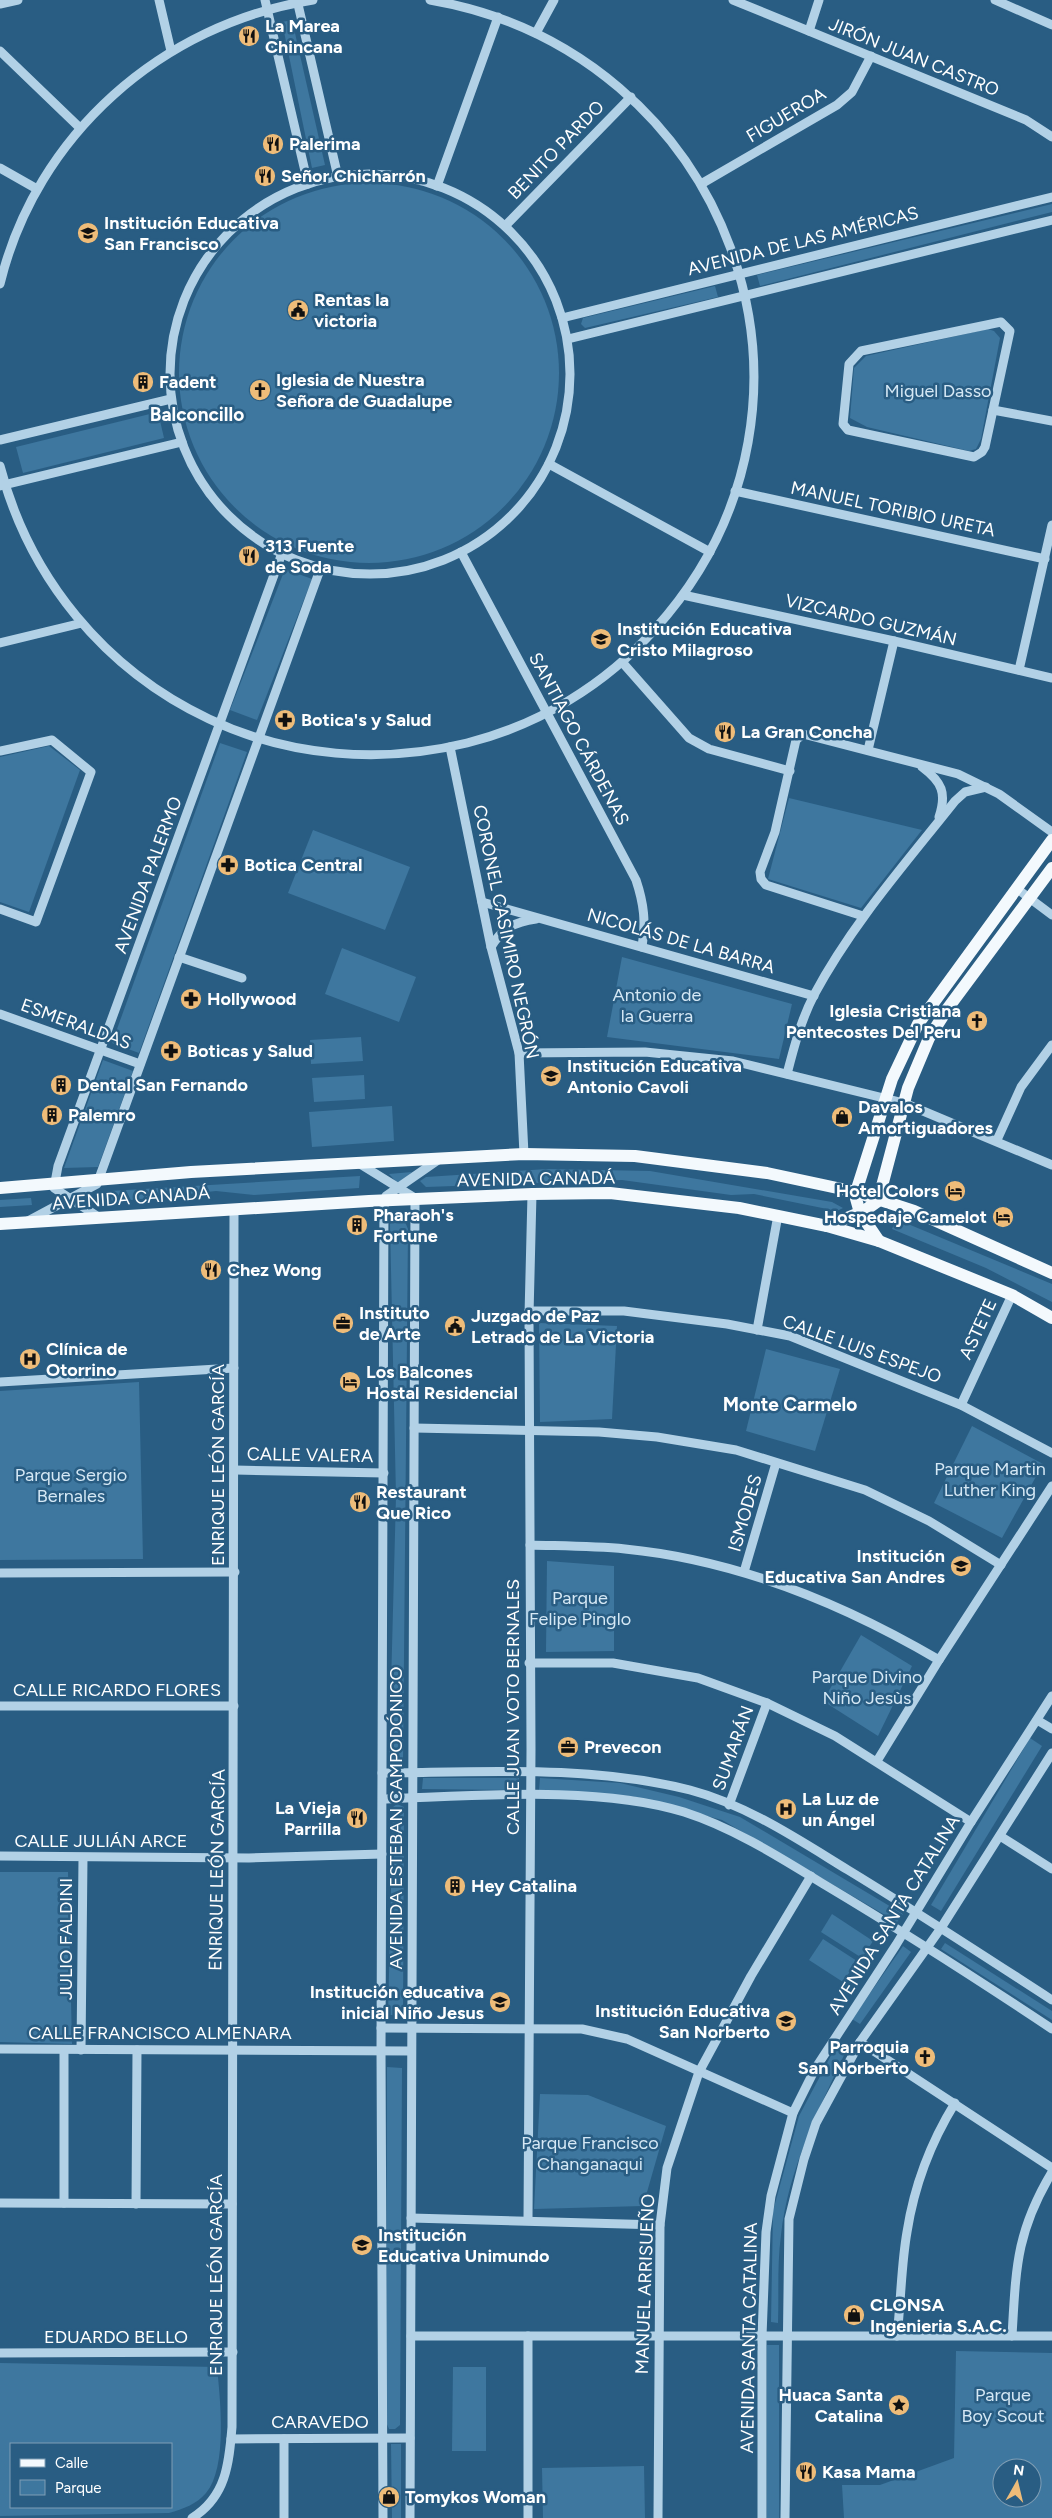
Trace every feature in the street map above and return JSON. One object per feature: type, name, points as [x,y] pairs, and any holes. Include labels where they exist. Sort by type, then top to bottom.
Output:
[{"type":"main road","points":[[879,1241],[860,1212],[855,1200],[886,1098],[900,1061],[918,1024],[1052,840]]},
{"type":"main road","points":[[827,1226],[876,1204],[879,1199],[904,1103],[921,1055],[940,1020],[1052,868]]},
{"type":"main road","name":"AVENIDA CANADÁ","points":[[0,1188],[191,1172],[524,1154],[635,1156],[694,1162],[767,1173],[856,1192],[922,1214],[1052,1273]]},
{"type":"main road","name":"AVENIDA CANADÁ","points":[[0,1224],[384,1200],[610,1193],[778,1215],[827,1226],[879,1241],[1012,1295],[1052,1318]]},
{"type":"street","points":[[0,4],[18,0]]},
{"type":"street","points":[[159,0],[170,51]]},
{"type":"street","points":[[265,0],[308,184]]},
{"type":"street","points":[[0,282],[12,245],[37,189],[57,158],[80,128],[127,82],[170,51],[217,27],[297,1],[313,0]]},
{"type":"street","points":[[0,466],[2,486],[40,565],[82,623],[120,662],[172,700],[220,724],[259,738],[308,750],[359,755],[397,754],[450,747],[483,739],[547,712],[574,698],[622,662],[644,642],[683,595],[710,552],[735,491],[747,442],[752,391],[751,337],[740,274],[723,228],[701,184],[664,131],[631,97],[586,61],[536,33],[498,17],[430,0]]},
{"type":"street","points":[[536,33],[554,0]]},
{"type":"street","name":"JIRÓN JUAN CASTRO","points":[[734,0],[1026,120],[1052,137]]},
{"type":"street","points":[[809,31],[819,0]]},
{"type":"street","points":[[995,0],[1052,25]]},
{"type":"street","points":[[297,1],[338,177]]},
{"type":"street","points":[[437,186],[498,17]]},
{"type":"street","points":[[0,51],[80,128]]},
{"type":"street","name":"FIGUEROA","points":[[701,184],[837,105],[852,92],[871,56]]},
{"type":"street","name":"BENITO PARDO","points":[[504,226],[631,97]]},
{"type":"street","points":[[0,168],[37,189]]},
{"type":"street","points":[[386,175],[412,179],[437,186],[469,201],[504,226],[526,249],[544,275],[562,318],[568,339],[570,389],[568,406],[560,440],[549,464],[533,490],[514,513],[480,541],[461,552],[427,565],[392,572],[356,573],[321,567],[282,553],[252,535],[218,504],[194,470],[182,442],[171,399],[170,371],[172,344],[178,317],[197,273],[226,235],[264,204],[308,184],[338,177],[386,175]]},
{"type":"street","name":"AVENIDA DE LAS AMÉRICAS","points":[[562,318],[1052,197]]},
{"type":"street","points":[[568,339],[1052,220]]},
{"type":"street","points":[[1001,322],[1010,331],[994,410],[985,447],[974,458],[848,430],[843,424],[849,364],[861,351],[1001,322]]},
{"type":"street","points":[[0,440],[171,399]]},
{"type":"street","points":[[994,410],[1052,421]]},
{"type":"street","points":[[2,486],[182,442]]},
{"type":"street","points":[[549,464],[710,552]]},
{"type":"street","name":"MANUEL TORIBIO URETA","points":[[735,491],[1045,558]]},
{"type":"street","points":[[1019,670],[1052,525]]},
{"type":"street","name":"SANTIAGO CÁRDENAS","points":[[461,552],[636,880],[644,905],[645,928],[642,947]]},
{"type":"street","name":"AVENIDA PALERMO","points":[[54,1184],[101,1049],[282,553]]},
{"type":"street","points":[[26,1222],[93,1188],[98,1180],[321,567]]},
{"type":"street","name":"VIZCARDO GUZMÁN","points":[[683,595],[1052,678]]},
{"type":"street","points":[[0,643],[82,623]]},
{"type":"street","points":[[868,750],[894,641]]},
{"type":"street","points":[[622,662],[689,738],[709,749],[790,771]]},
{"type":"street","points":[[863,916],[766,885],[761,879],[760,872],[775,832],[796,740],[803,734],[958,774],[987,787],[1052,832]]},
{"type":"street","points":[[0,751],[52,740],[91,772],[36,922],[0,909]]},
{"type":"street","name":"CORONEL CASIMIRO NEGRÓN","points":[[450,747],[491,947],[519,1053],[524,1154]]},
{"type":"street","points":[[918,764],[933,775],[941,787],[944,802],[937,824]]},
{"type":"street","points":[[787,1074],[798,1033],[814,996],[863,916],[954,801],[965,792],[987,787]]},
{"type":"street","points":[[1016,888],[1052,915]]},
{"type":"street","name":"NICOLÁS DE LA BARRA","points":[[482,902],[814,996]]},
{"type":"street","name":"NICOLÁS DE LA BARRA","points":[[491,947],[502,931],[510,925],[538,918]]},
{"type":"street","points":[[179,956],[242,978]]},
{"type":"street","name":"ESMERALDAS","points":[[0,1014],[140,1064]]},
{"type":"street","points":[[997,1140],[1022,1087],[1052,1045]]},
{"type":"street","points":[[519,1053],[645,1052],[733,1061],[904,1103],[997,1140],[1052,1165]]},
{"type":"street","points":[[384,1200],[386,1196],[399,1189],[438,1160]]},
{"type":"street","points":[[360,1164],[415,1199]]},
{"type":"street","points":[[54,1184],[56,1190],[100,1218]]},
{"type":"street","name":"CALLE JUAN VOTO BERNALES","points":[[528,2220],[530,2028],[529,1311],[532,1194]]},
{"type":"street","name":"AVENIDA ESTEBAN CAMPODÓNICO","points":[[410,2518],[410,2028],[413,1798],[415,1199]]},
{"type":"street","name":"AVENIDA ESTEBAN CAMPODÓNICO","points":[[383,2518],[381,2028],[384,1200]]},
{"type":"street","name":"ENRIQUE LEÓN GARCÍA","points":[[196,2517],[221,2489],[231,2439],[233,2352],[232,2050],[235,1572],[234,1209]]},
{"type":"street","points":[[758,1330],[778,1215]]},
{"type":"street","name":"ASTETE","points":[[961,1404],[1012,1295]]},
{"type":"street","name":"CALLE LUIS ESPEJO","points":[[529,1311],[624,1311],[790,1336],[961,1404],[1052,1452]]},
{"type":"street","points":[[0,1382],[234,1368]]},
{"type":"street","points":[[414,1428],[599,1432],[656,1437],[736,1450],[832,1478],[865,1490],[929,1521],[1001,1565]]},
{"type":"street","name":"ISMODES","points":[[744,1572],[776,1463]]},
{"type":"street","name":"CALLE VALERA","points":[[235,1470],[384,1473]]},
{"type":"street","points":[[877,1761],[939,1660],[1052,1486]]},
{"type":"street","points":[[530,1545],[625,1549],[685,1558],[744,1572],[795,1588],[845,1609],[893,1633],[939,1660]]},
{"type":"street","points":[[0,1573],[235,1572]]},
{"type":"street","points":[[529,1663],[612,1663],[698,1678],[800,1717],[877,1761],[971,1822]]},
{"type":"street","name":"AVENIDA SANTA CATALINA","points":[[762,2518],[762,2336],[766,2232],[771,2196],[793,2113],[815,2069],[904,1932],[971,1822],[1052,1696]]},
{"type":"street","name":"SUMARÁN","points":[[729,1804],[767,1703]]},
{"type":"street","name":"CALLE RICARDO FLORES","points":[[0,1706],[234,1706]]},
{"type":"street","points":[[1037,1720],[1052,1730]]},
{"type":"street","name":"AVENIDA SANTA CATALINA","points":[[785,2518],[789,2220],[804,2159],[816,2123],[860,2042],[941,1928],[1052,1753]]},
{"type":"street","points":[[382,1773],[530,1772],[578,1774],[642,1781],[692,1791],[729,1804],[782,1829],[916,1912],[1052,2000]]},
{"type":"street","points":[[383,1799],[529,1796],[604,1798],[684,1812],[730,1830],[811,1876],[928,1946],[1052,2029]]},
{"type":"street","points":[[1000,1836],[1052,1869]]},
{"type":"street","name":"CALLE JULIÁN ARCE","points":[[0,1856],[233,1858],[382,1854]]},
{"type":"street","name":"JULIO FALDINI","points":[[81,2050],[83,1858]]},
{"type":"street","name":"MANUEL ARRISUEÑO","points":[[658,2518],[660,2224],[667,2168],[699,2072],[751,1976],[811,1876]]},
{"type":"street","points":[[381,2028],[582,2029],[627,2039],[793,2113]]},
{"type":"street","points":[[860,2042],[1052,2168]]},
{"type":"street","name":"CALLE FRANCISCO ALMENARA","points":[[0,2048],[64,2050],[411,2051]]},
{"type":"street","points":[[64,2050],[64,2203]]},
{"type":"street","points":[[136,2204],[137,2050]]},
{"type":"street","points":[[897,2336],[906,2233],[916,2196],[938,2131],[955,2104]]},
{"type":"street","points":[[1012,2336],[1020,2242],[1029,2214],[1052,2172]]},
{"type":"street","points":[[0,2203],[232,2204]]},
{"type":"street","points":[[411,2218],[660,2224]]},
{"type":"street","points":[[411,2336],[1052,2336]]},
{"type":"street","points":[[528,2336],[528,2518]]},
{"type":"street","name":"EDUARDO BELLO","points":[[0,2353],[233,2352]]},
{"type":"street","name":"CARAVEDO","points":[[231,2439],[410,2438]]},
{"type":"street","points":[[284,2439],[284,2518]]},
{"type":"green space","points":[[292,20],[325,165],[312,168],[282,22]]},
{"type":"green space","points":[[369,183],[406,187],[442,198],[474,215],[503,239],[527,268],[544,300],[555,336],[559,373],[555,410],[544,446],[527,478],[503,507],[474,531],[442,548],[406,559],[369,563],[332,559],[296,548],[264,531],[235,507],[211,478],[194,446],[183,410],[179,373],[183,336],[194,300],[211,268],[235,239],[264,215],[296,198],[332,187]]},
{"type":"green space","points":[[1052,204],[1052,212],[760,286],[757,275]]},
{"type":"green space","points":[[715,286],[718,297],[585,328],[581,324],[583,318]]},
{"type":"green space","name":"Miguel Dasso","points":[[988,329],[994,331],[1000,338],[981,439],[976,449],[969,451],[867,427],[850,418],[854,368],[866,356]]},
{"type":"green space","points":[[158,412],[164,438],[23,473],[16,447]]},
{"type":"green space","points":[[285,569],[312,579],[257,720],[230,710]]},
{"type":"green space","points":[[220,743],[247,752],[139,1053],[112,1043]]},
{"type":"green space","points":[[49,746],[80,770],[29,912],[0,902],[0,757]]},
{"type":"green space","points":[[789,798],[922,830],[861,908],[768,879]]},
{"type":"green space","points":[[313,830],[410,867],[385,930],[288,893]]},
{"type":"green space","points":[[342,948],[416,977],[399,1022],[325,994]]},
{"type":"green space","name":"Antonio de la Guerra","points":[[622,957],[792,1004],[779,1059],[607,1037]]},
{"type":"green space","points":[[361,1037],[363,1061],[311,1064],[310,1040]]},
{"type":"green space","points":[[103,1060],[133,1071],[98,1167],[64,1168]]},
{"type":"green space","points":[[364,1075],[365,1099],[314,1102],[312,1078]]},
{"type":"green space","points":[[392,1106],[394,1141],[312,1147],[309,1112]]},
{"type":"green space","points":[[547,1169],[650,1171],[832,1202],[843,1208],[837,1211],[754,1194],[731,1195],[622,1180],[426,1187],[420,1181],[426,1177]]},
{"type":"green space","points":[[412,1172],[399,1185],[389,1174]]},
{"type":"green space","points":[[360,1176],[359,1188],[254,1195],[216,1191],[112,1202],[110,1191]]},
{"type":"green space","points":[[31,1198],[32,1205],[0,1207],[0,1200]]},
{"type":"green space","points":[[396,1217],[403,1217],[408,1229],[403,1764],[400,1767],[389,1762],[396,1496],[390,1224]]},
{"type":"green space","points":[[896,1219],[1052,1284],[1052,1302],[986,1268],[892,1229]]},
{"type":"green space","points":[[539,1323],[617,1326],[612,1419],[540,1422]]},
{"type":"green space","points":[[766,1349],[840,1369],[815,1451],[746,1431]]},
{"type":"green space","name":"Parque Sergio Bernales","points":[[139,1382],[143,1559],[0,1560],[0,1391]]},
{"type":"green space","name":"Parque Martin Luther King","points":[[972,1426],[1043,1464],[1002,1538],[934,1503]]},
{"type":"green space","name":"Parque Felipe Pinglo","points":[[547,1561],[614,1566],[614,1651],[546,1652]]},
{"type":"green space","name":"Parque Divino Niño Jesùs","points":[[861,1635],[912,1666],[878,1736],[823,1701]]},
{"type":"green space","points":[[1030,1738],[1042,1746],[941,1911],[931,1905]]},
{"type":"green space","points":[[423,1778],[519,1778],[519,1790],[422,1789]]},
{"type":"green space","points":[[540,1778],[620,1783],[679,1797],[740,1817],[903,1914],[897,1922],[722,1820],[632,1796],[539,1791]]},
{"type":"green space","points":[[397,1804],[404,1807],[403,2015],[388,2015],[393,1807]]},
{"type":"green space","points":[[0,1872],[68,1872],[72,2044],[0,2042]]},
{"type":"green space","points":[[832,1914],[873,1941],[862,1958],[821,1932]]},
{"type":"green space","points":[[823,1939],[857,1961],[843,1982],[809,1960]]},
{"type":"green space","points":[[945,1943],[1052,2011],[1052,2020],[941,1949]]},
{"type":"green space","points":[[903,1946],[911,1952],[860,2024],[852,2019]]},
{"type":"green space","points":[[836,2046],[845,2053],[806,2141],[790,2187],[780,2246],[778,2323],[771,2322],[773,2211],[799,2116]]},
{"type":"green space","points":[[387,2067],[402,2068],[400,2425],[395,2429],[389,2429],[386,2422]]},
{"type":"green space","name":"Parque Francisco Changanaqui","points":[[540,2094],[588,2095],[666,2126],[643,2206],[534,2209]]},
{"type":"green space","points":[[767,2345],[779,2345],[779,2518],[767,2518]]},
{"type":"green space","name":"Parque Boy Scout","points":[[956,2351],[1052,2353],[1052,2518],[844,2518],[842,2485],[880,2485],[954,2458]]},
{"type":"green space","points":[[0,2363],[217,2367],[221,2432],[220,2450],[213,2481],[206,2493],[194,2503],[169,2513],[0,2516]]},
{"type":"green space","points":[[453,2367],[486,2367],[486,2451],[452,2451]]},
{"type":"green space","points":[[391,2444],[401,2444],[401,2518],[392,2518]]},
{"type":"green space","points":[[644,2466],[645,2518],[543,2518],[542,2468]]},
{"type":"place","name":"La Marea Chincana","points":[[249,36]]},
{"type":"place","name":"Palerima","points":[[273,144]]},
{"type":"place","name":"Señor Chicharrón","points":[[265,176]]},
{"type":"place","name":"Institución Educativa San Francisco","points":[[88,233]]},
{"type":"place","name":"Rentas la victoria","points":[[298,310]]},
{"type":"place","name":"Fadent","points":[[143,382]]},
{"type":"place","name":"Iglesia de Nuestra Señora de Guadalupe","points":[[260,390]]},
{"type":"place","name":"313 Fuente de Soda","points":[[249,556]]},
{"type":"place","name":"Institución Educativa Cristo Milagroso","points":[[601,639]]},
{"type":"place","name":"Botica's y Salud","points":[[285,720]]},
{"type":"place","name":"La Gran Concha","points":[[725,732]]},
{"type":"place","name":"Botica Central","points":[[228,865]]},
{"type":"place","name":"Hollywood","points":[[191,999]]},
{"type":"place","name":"Iglesia Cristiana Pentecostes Del Peru","points":[[977,1021]]},
{"type":"place","name":"Boticas y Salud","points":[[171,1051]]},
{"type":"place","name":"Institución Educativa Antonio Cavoli","points":[[551,1076]]},
{"type":"place","name":"Dental San Fernando","points":[[61,1085]]},
{"type":"place","name":"Palemro","points":[[52,1115]]},
{"type":"place","name":"Davalos Amortiguadores","points":[[842,1117]]},
{"type":"place","name":"Hotel Colors","points":[[955,1191]]},
{"type":"place","name":"Hospedaje Camelot","points":[[1003,1217]]},
{"type":"place","name":"Pharaoh's Fortune","points":[[357,1225]]},
{"type":"place","name":"Chez Wong","points":[[211,1270]]},
{"type":"place","name":"Instituto de Arte","points":[[343,1323]]},
{"type":"place","name":"Juzgado de Paz Letrado de La Victoria","points":[[455,1326]]},
{"type":"place","name":"Clínica de Otorrino","points":[[30,1359]]},
{"type":"place","name":"Los Balcones Hostal Residencial","points":[[350,1382]]},
{"type":"place","name":"Restaurant Que Rico","points":[[360,1502]]},
{"type":"place","name":"Institución Educativa San Andres","points":[[961,1566]]},
{"type":"place","name":"Prevecon","points":[[568,1747]]},
{"type":"place","name":"La Luz de un Ángel","points":[[786,1809]]},
{"type":"place","name":"La Vieja Parrilla","points":[[357,1818]]},
{"type":"place","name":"Hey Catalina","points":[[455,1886]]},
{"type":"place","name":"Institución educativa inicial Niño Jesus","points":[[500,2002]]},
{"type":"place","name":"Institución Educativa San Norberto","points":[[786,2021]]},
{"type":"place","name":"Parroquia San Norberto","points":[[925,2057]]},
{"type":"place","name":"Institución Educativa Unimundo","points":[[362,2245]]},
{"type":"place","name":"CLONSA Ingenieria S.A.C.","points":[[854,2315]]},
{"type":"place","name":"Huaca Santa Catalina","points":[[899,2405]]},
{"type":"place","name":"Kasa Mama","points":[[806,2472]]},
{"type":"place","name":"Tomykos Woman","points":[[389,2497]]},
{"type":"district","name":"Balconcillo","points":[[197,414]]},
{"type":"district","name":"Monte Carmelo","points":[[790,1404]]}]
